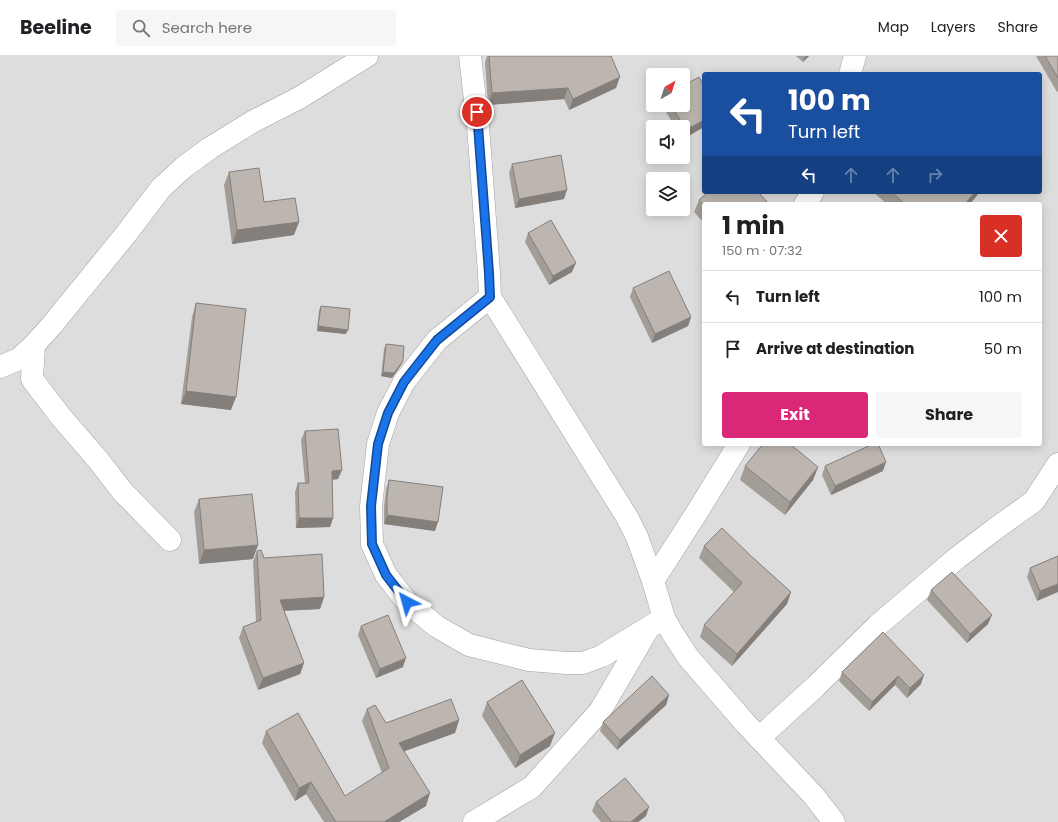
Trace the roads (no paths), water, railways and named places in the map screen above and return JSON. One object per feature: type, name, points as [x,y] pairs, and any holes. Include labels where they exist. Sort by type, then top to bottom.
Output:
[{"type":"street","points":[[0,367],[19,359],[34,345],[126,234],[161,188],[184,167],[210,148],[252,122],[299,98],[367,56]]},
{"type":"street","points":[[470,56],[478,126],[490,297],[627,517],[637,537],[653,581],[657,622],[600,711],[532,787],[474,822]]},
{"type":"street","points":[[851,72],[855,56]]},
{"type":"street","points":[[490,297],[437,340],[404,382],[388,413],[378,444],[371,506],[372,544],[386,575],[407,602],[436,626],[469,645],[529,660],[583,663],[602,656],[657,622]]},
{"type":"street","points":[[34,345],[32,379],[122,491],[170,540]]},
{"type":"street","points":[[653,581],[738,446]]},
{"type":"street","points":[[759,738],[816,686],[878,625],[957,558],[1034,501],[1058,464]]},
{"type":"street","points":[[657,622],[673,634],[688,657],[759,738],[814,796],[834,822]]}]
